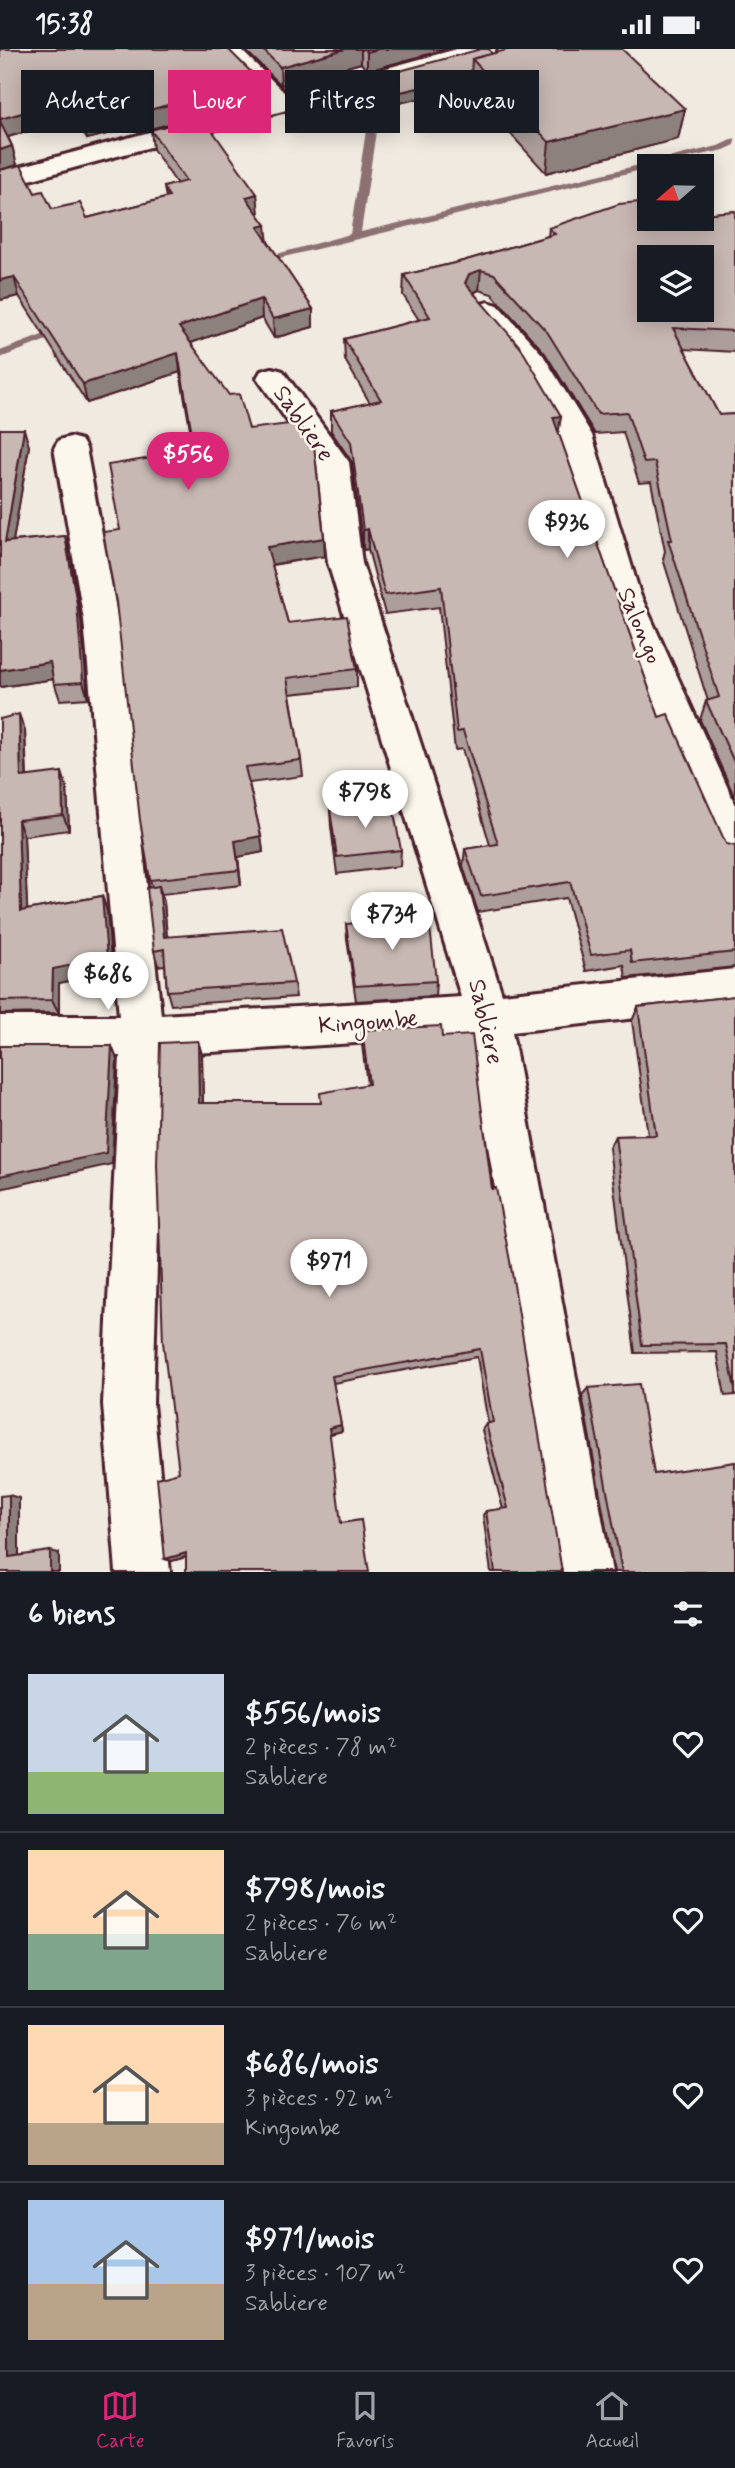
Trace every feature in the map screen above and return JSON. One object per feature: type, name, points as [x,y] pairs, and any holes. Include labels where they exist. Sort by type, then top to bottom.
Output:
[{"type":"street","points":[[227,49],[282,104]]},
{"type":"street","points":[[1,177],[484,49]]},
{"type":"street","name":"Salongo","points":[[480,302],[533,362],[576,435],[623,594],[735,847]]},
{"type":"street","name":"Sabliere","points":[[272,378],[333,462],[345,563],[488,1015],[584,1572]]},
{"type":"street","points":[[70,448],[101,620],[142,1037],[128,1404],[143,1572]]},
{"type":"street","name":"Kingombe","points":[[0,1037],[142,1037],[488,1015],[735,988]]},
{"type":"building","points":[[0,49],[228,49],[249,70],[168,70],[168,105],[154,109],[154,70],[21,70],[21,113],[0,119]]},
{"type":"building","points":[[262,49],[345,49],[280,67]]},
{"type":"building","points":[[481,49],[489,49],[492,54],[472,59],[471,70],[414,70],[414,89],[400,92],[400,71]]},
{"type":"building","points":[[510,49],[622,49],[685,109],[549,142],[539,131],[539,70],[482,70],[472,59]]},
{"type":"building","points":[[0,122],[12,146],[0,150]]},
{"type":"building","points":[[168,125],[168,133],[214,133],[257,194],[246,197],[266,225],[258,227],[313,309],[273,319],[261,299],[179,327],[229,395],[239,394],[249,429],[297,423],[314,445],[324,538],[267,547],[288,623],[347,616],[357,669],[287,678],[301,760],[245,767],[261,836],[235,841],[239,870],[150,880],[140,820],[116,602],[103,532],[120,530],[108,465],[195,451],[178,353],[83,384],[14,277],[0,280],[0,170],[21,165],[35,193],[43,191],[52,209],[80,203],[87,218],[169,197],[164,187],[186,181],[153,133],[154,129]]},
{"type":"building","points":[[637,202],[637,231],[714,231],[714,213],[735,211],[735,331],[673,328],[719,415],[735,414],[735,764],[706,701],[719,697],[668,540],[672,540],[655,462],[644,463],[627,412],[598,414],[548,333],[494,274],[481,270],[469,274],[465,283],[521,348],[561,416],[553,417],[659,717],[668,714],[726,844],[735,846],[735,952],[632,963],[630,950],[591,955],[570,882],[481,896],[465,849],[498,844],[463,731],[457,732],[441,587],[385,595],[368,529],[363,530],[351,442],[331,411],[381,400],[344,339],[430,317],[404,275],[555,234],[549,228],[619,204]]},
{"type":"building","points":[[0,429],[24,429],[5,542],[65,536],[77,604],[83,682],[54,684],[50,662],[0,670]]},
{"type":"building","points":[[19,714],[21,777],[62,772],[63,815],[18,820],[21,911],[102,896],[107,958],[53,969],[52,1000],[0,1001],[0,719]]},
{"type":"building","points":[[392,802],[401,850],[337,857],[330,810]]},
{"type":"building","points":[[159,886],[164,937],[282,928],[294,983],[167,991],[164,949],[154,951],[147,888]]},
{"type":"building","points":[[429,918],[436,981],[355,986],[346,924]]},
{"type":"building","points":[[735,996],[735,1389],[726,1344],[642,1345],[615,1136],[656,1135],[638,1007]]},
{"type":"building","points":[[441,1026],[442,1037],[472,1035],[492,1189],[496,1188],[510,1261],[562,1572],[495,1572],[486,1511],[508,1508],[486,1424],[493,1422],[480,1349],[332,1376],[341,1425],[329,1428],[341,1523],[361,1520],[369,1572],[186,1572],[186,1553],[165,1559],[157,1478],[179,1472],[163,1342],[157,1165],[160,1043],[198,1041],[199,1103],[321,1103],[320,1093],[369,1084],[362,1030]]},
{"type":"building","points":[[0,1046],[112,1046],[106,1153],[0,1176]]},
{"type":"building","points":[[639,1384],[654,1474],[735,1462],[735,1572],[622,1572],[588,1388]]},
{"type":"building","points":[[9,1495],[9,1557],[50,1551],[50,1572],[0,1572],[0,1496]]},
{"type":"waterway","points":[[355,236],[373,118],[365,89],[407,56],[404,49]]},
{"type":"waterway","points":[[355,236],[721,148],[735,141]]},
{"type":"waterway","points":[[259,262],[355,236]]},
{"type":"waterway","points":[[0,355],[61,331]]}]
